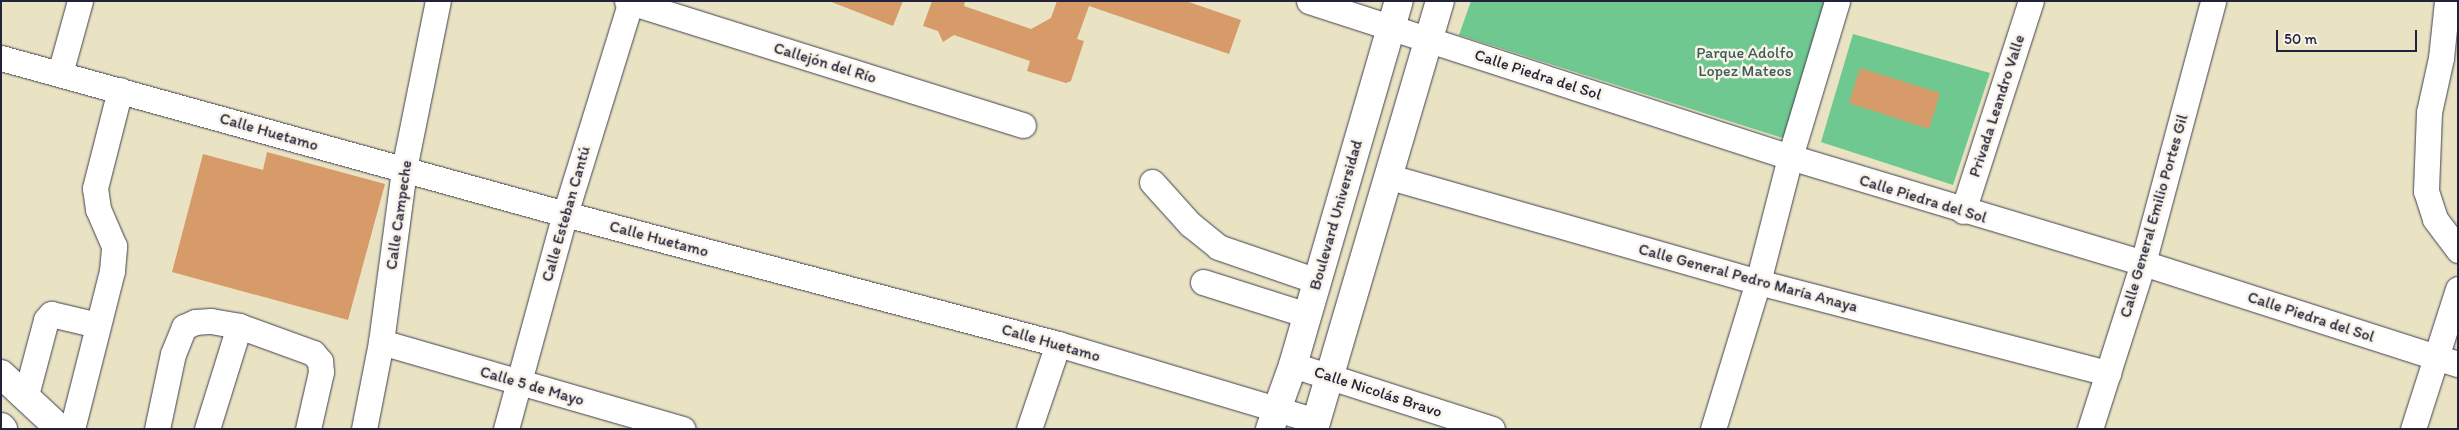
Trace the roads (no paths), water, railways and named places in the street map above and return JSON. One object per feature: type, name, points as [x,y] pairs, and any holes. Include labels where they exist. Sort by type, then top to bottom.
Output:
[{"type":"main road","name":"Boulevard Universidad","points":[[1273,420],[1293,365],[1390,28],[1400,1]]},
{"type":"main road","points":[[1315,425],[1390,177],[1440,1]]},
{"type":"main road","points":[[1,374],[26,395],[60,429]]},
{"type":"street","points":[[60,73],[80,1]]},
{"type":"street","name":"Calle Campeche","points":[[364,429],[381,342],[404,169],[438,1]]},
{"type":"street","name":"Calle Piedra del Sol","points":[[1309,1],[1390,28],[1428,38],[1790,157],[1963,211],[2143,263],[2447,361]]},
{"type":"street","points":[[1713,429],[1758,282],[1790,157],[1837,1]]},
{"type":"street","name":"Privada Leandro Valle","points":[[1963,211],[2031,1]]},
{"type":"street","name":"Calle General Emilio Portes Gil","points":[[2090,429],[2143,263],[2213,1]]},
{"type":"street","points":[[2447,1],[2441,58],[2430,112],[2426,191],[2435,219],[2458,250]]},
{"type":"street","name":"Callejón del Río","points":[[630,2],[1023,125]]},
{"type":"street","name":"Calle Esteban Cantú","points":[[506,429],[565,214],[630,2]]},
{"type":"street","name":"Calle Huetamo","points":[[1,58],[565,214],[1058,344],[1273,420],[1315,425]]},
{"type":"street","points":[[72,429],[112,271],[114,246],[98,209],[95,188],[120,90]]},
{"type":"street","name":"Calle General Pedro María Anaya","points":[[1390,177],[1758,282],[2108,373]]},
{"type":"street","points":[[1152,182],[1190,224],[1218,247],[1317,280]]},
{"type":"street","points":[[1203,282],[1307,315]]},
{"type":"street","points":[[2413,429],[2447,361],[2458,289]]},
{"type":"street","points":[[26,395],[46,320],[51,314],[98,325]]},
{"type":"street","points":[[157,429],[173,354],[184,327],[195,322],[211,321],[239,326],[314,353],[320,361],[321,372],[308,429]]},
{"type":"street","points":[[207,429],[239,326]]},
{"type":"street","name":"Calle 5 de Mayo","points":[[381,342],[683,429]]},
{"type":"street","points":[[1030,429],[1058,344]]},
{"type":"street","name":"Calle Nicolás Bravo","points":[[1293,365],[1492,429]]},
{"type":"park label","name":"Parque Adolfo Lopez Mateos","points":[[1745,62]]}]
